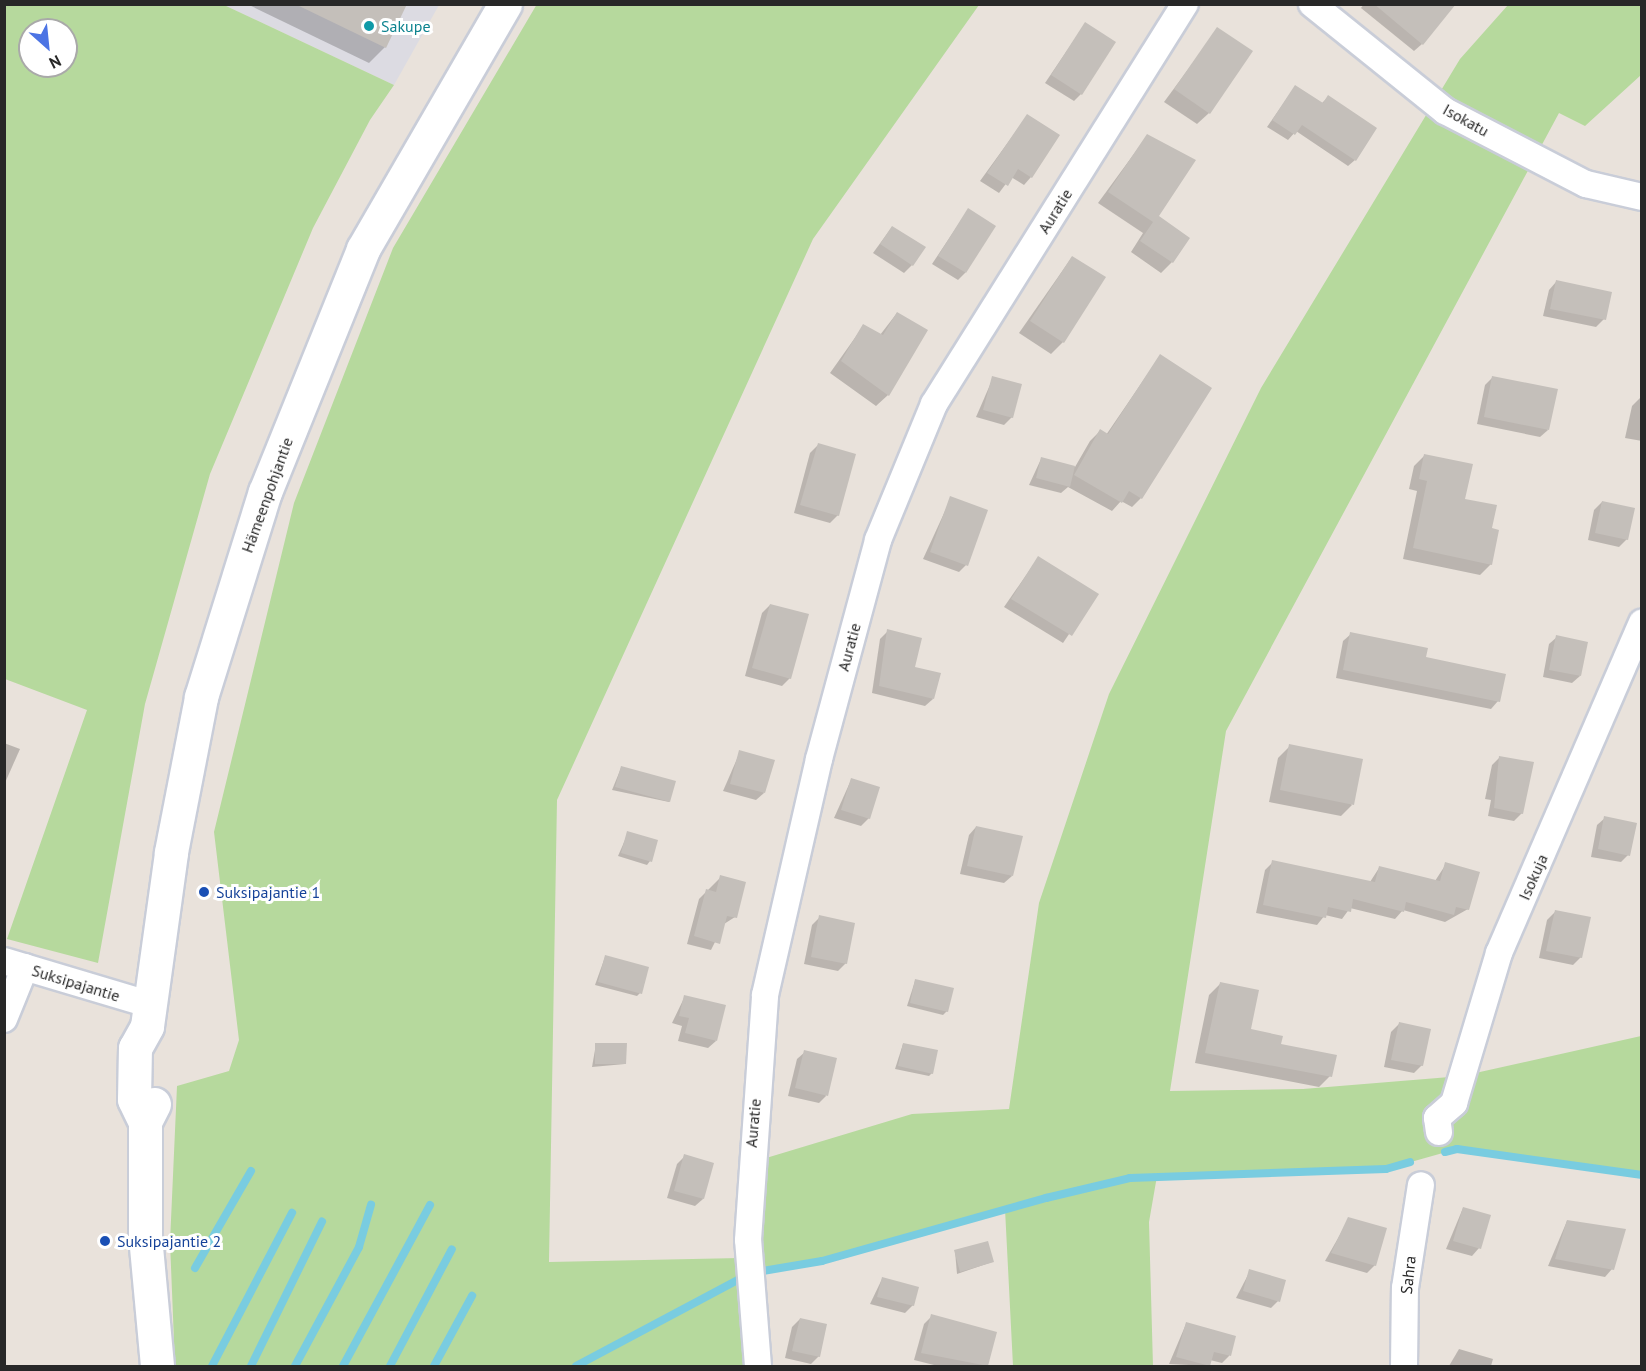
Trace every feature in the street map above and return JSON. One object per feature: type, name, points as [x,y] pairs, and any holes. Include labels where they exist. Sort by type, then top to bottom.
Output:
[{"type":"main road","name":"Hämeenpohjantie","points":[[157,1366],[145,1236],[145,1122],[156,1100],[157,1049],[148,1015],[201,697],[265,492],[363,249],[505,4]]},
{"type":"street","name":"Auratie","points":[[758,1366],[748,1240],[765,995],[819,759],[878,540],[934,404],[1185,4]]},
{"type":"street","name":"Isokatu","points":[[1311,4],[1445,111],[1586,184],[1641,197]]},
{"type":"street","name":"Isokuja","points":[[1439,1132],[1437,1118],[1454,1103],[1499,953],[1641,623]]},
{"type":"street","name":"Suksipajantie","points":[[15,964],[148,1015]]},
{"type":"street","points":[[4,1019],[15,964]]},
{"type":"street","name":"Sahra","points":[[1404,1366],[1406,1288],[1421,1185]]},
{"type":"shaded area","points":[[224,5],[439,5],[394,85]]},
{"type":"green space","points":[[537,4],[979,5],[813,239],[557,800],[549,1262],[740,1258],[747,1366],[175,1366],[170,1242],[177,1086],[229,1071],[239,1040],[214,832],[294,503],[393,248]]},
{"type":"green space","points":[[4,5],[224,5],[394,85],[370,120],[313,228],[210,474],[145,704],[98,963],[7,939],[87,710],[5,679]]},
{"type":"green space","points":[[1508,5],[1641,5],[1641,75],[1585,126],[1559,113],[1226,731],[1170,1091],[1303,1089],[1462,1076],[1641,1036],[1641,1175],[1457,1149],[1386,1169],[1157,1176],[1149,1222],[1153,1366],[1013,1366],[1005,1209],[822,1261],[765,1271],[764,1258],[749,1259],[750,1163],[912,1114],[1009,1109],[1039,903],[1109,694],[1261,388],[1460,59]]},
{"type":"building","name":"Sakupe","points":[[295,4],[407,4],[386,48]]},
{"type":"building","points":[[1374,4],[1456,4],[1423,45]]},
{"type":"building","points":[[1085,22],[1116,42],[1082,95],[1051,75]]},
{"type":"building","points":[[1217,27],[1253,51],[1210,114],[1174,89]]},
{"type":"building","points":[[1295,85],[1323,103],[1328,95],[1377,128],[1356,161],[1302,125],[1295,135],[1272,120]]},
{"type":"building","points":[[1027,114],[1060,135],[1032,178],[1018,169],[1008,186],[987,173]]},
{"type":"building","points":[[1147,134],[1196,160],[1159,216],[1190,238],[1173,263],[1140,241],[1153,222],[1108,192]]},
{"type":"building","points":[[968,208],[996,226],[966,273],[938,256]]},
{"type":"building","points":[[892,226],[926,247],[913,266],[880,244]]},
{"type":"building","points":[[1072,256],[1106,277],[1064,343],[1030,321]]},
{"type":"building","points":[[1556,280],[1612,292],[1606,320],[1550,309]]},
{"type":"building","points":[[897,312],[928,330],[889,396],[841,361],[863,324],[883,335]]},
{"type":"building","points":[[1160,354],[1212,388],[1142,499],[1129,491],[1122,503],[1074,475],[1100,429],[1108,434]]},
{"type":"building","points":[[992,376],[1022,384],[1013,418],[983,410]]},
{"type":"building","points":[[1492,376],[1558,389],[1549,430],[1484,417]]},
{"type":"building","points":[[818,443],[856,454],[839,516],[800,505]]},
{"type":"building","points":[[1424,454],[1473,464],[1465,499],[1497,505],[1492,528],[1499,530],[1492,565],[1413,548],[1427,481],[1419,479]]},
{"type":"building","points":[[1041,457],[1075,466],[1070,487],[1036,478]]},
{"type":"building","points":[[950,496],[988,510],[968,566],[930,552]]},
{"type":"building","points":[[1602,501],[1635,508],[1628,540],[1595,533]]},
{"type":"building","points":[[1038,556],[1099,594],[1072,636],[1011,599]]},
{"type":"building","points":[[770,604],[809,614],[791,679],[752,668]]},
{"type":"building","points":[[887,629],[922,638],[915,667],[941,673],[934,699],[879,686]]},
{"type":"building","points":[[1350,632],[1428,648],[1426,657],[1506,674],[1500,702],[1343,670]]},
{"type":"building","points":[[1556,635],[1588,642],[1581,676],[1549,670]]},
{"type":"building","points":[[1289,744],[1363,759],[1354,805],[1280,790]]},
{"type":"building","points":[[739,750],[775,760],[765,793],[730,784]]},
{"type":"building","points":[[1499,756],[1534,762],[1523,814],[1494,808]]},
{"type":"building","points":[[621,766],[676,781],[670,802],[615,787]]},
{"type":"building","points":[[851,778],[880,787],[870,819],[841,810]]},
{"type":"building","points":[[1604,816],[1637,823],[1630,856],[1598,849]]},
{"type":"building","points":[[976,826],[1023,836],[1013,876],[967,866]]},
{"type":"building","points":[[627,831],[658,840],[652,862],[621,853]]},
{"type":"building","points":[[1272,860],[1375,882],[1379,866],[1440,881],[1445,862],[1480,872],[1469,910],[1456,907],[1454,915],[1406,902],[1404,912],[1353,899],[1351,912],[1328,907],[1326,918],[1263,905]]},
{"type":"building","points":[[720,875],[746,882],[737,918],[727,916],[720,944],[694,936],[706,889],[716,892]]},
{"type":"building","points":[[1555,910],[1591,917],[1582,958],[1546,951]]},
{"type":"building","points":[[819,915],[855,923],[847,964],[811,957]]},
{"type":"building","points":[[605,955],[649,967],[642,994],[598,982]]},
{"type":"building","points":[[915,979],[954,988],[948,1012],[910,1003]]},
{"type":"building","points":[[1220,982],[1259,990],[1251,1029],[1283,1036],[1281,1044],[1337,1055],[1332,1077],[1205,1053]]},
{"type":"building","points":[[684,995],[726,1005],[717,1041],[685,1033],[689,1018],[679,1016]]},
{"type":"building","points":[[1399,1022],[1431,1029],[1423,1066],[1391,1060]]},
{"type":"building","points":[[595,1043],[627,1043],[626,1064],[595,1064]]},
{"type":"building","points":[[903,1043],[938,1050],[933,1074],[898,1066]]},
{"type":"building","points":[[804,1050],[837,1058],[828,1096],[795,1088]]},
{"type":"building","points":[[684,1154],[714,1163],[704,1199],[674,1191]]},
{"type":"building","points":[[1463,1207],[1491,1215],[1481,1249],[1453,1241]]},
{"type":"building","points":[[1348,1217],[1387,1228],[1376,1266],[1331,1253]]},
{"type":"building","points":[[1567,1220],[1626,1229],[1614,1270],[1555,1259]]},
{"type":"building","points":[[988,1241],[994,1262],[960,1272],[954,1250]]},
{"type":"building","points":[[1249,1269],[1286,1280],[1280,1302],[1243,1291]]},
{"type":"building","points":[[882,1277],[919,1287],[914,1306],[877,1297]]},
{"type":"building","points":[[931,1314],[997,1332],[988,1366],[921,1353]]},
{"type":"building","points":[[800,1318],[827,1324],[820,1357],[792,1351]]},
{"type":"building","points":[[1186,1322],[1236,1336],[1231,1356],[1214,1352],[1210,1366],[1176,1357]]},
{"type":"waterway","points":[[1445,1152],[1457,1149],[1642,1175]]},
{"type":"waterway","points":[[576,1366],[751,1273],[822,1261],[1046,1198],[1130,1178],[1386,1169],[1410,1162]]},
{"type":"waterway","points":[[195,1268],[251,1171]]},
{"type":"waterway","points":[[295,1366],[359,1247],[371,1205]]},
{"type":"waterway","points":[[343,1366],[430,1205]]},
{"type":"waterway","points":[[212,1366],[292,1213]]},
{"type":"waterway","points":[[251,1366],[322,1222]]},
{"type":"waterway","points":[[390,1366],[452,1249]]},
{"type":"waterway","points":[[434,1366],[472,1296]]},
{"type":"place","name":"Sakupe","points":[[369,26]]},
{"type":"place","name":"Suksipajantie 1","points":[[204,892]]},
{"type":"place","name":"Suksipajantie 2","points":[[105,1241]]}]
